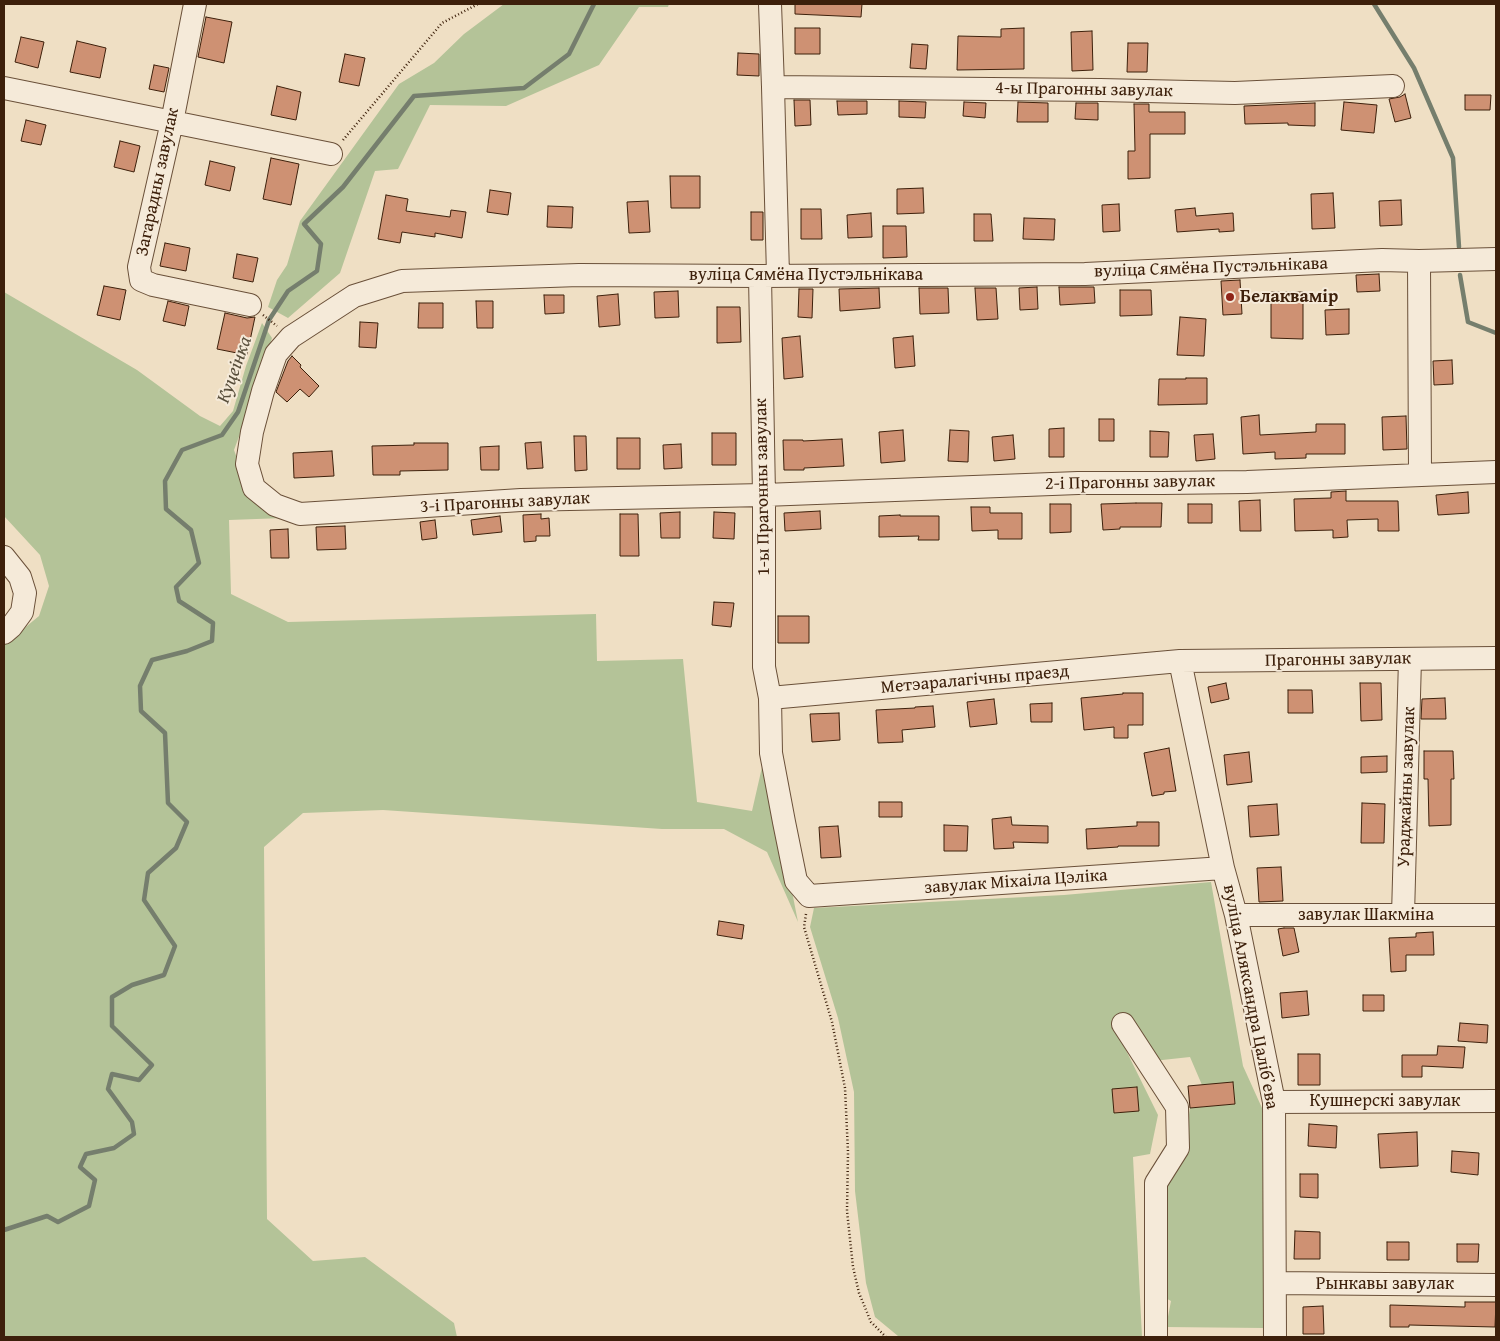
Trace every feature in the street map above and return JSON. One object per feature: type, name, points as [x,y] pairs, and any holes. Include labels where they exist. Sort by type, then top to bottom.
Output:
[{"type":"street","name":"Загарадны завулак","points":[[195,4],[172,122],[140,267],[141,280],[153,285],[257,311]]},
{"type":"street","name":"1-ы Прагонны завулак","points":[[770,4],[773,87],[764,495],[764,667],[770,698],[771,753],[784,822],[796,881],[809,896]]},
{"type":"street","name":"4-ы Прагонны завулак","points":[[773,87],[1235,93],[1394,86]]},
{"type":"street","points":[[4,88],[331,154]]},
{"type":"street","name":"вуліца Сямёна Пустэльнікава","points":[[254,488],[247,464],[252,432],[263,391],[276,354],[292,337],[354,296],[402,282],[579,274],[1085,274],[1382,260],[1496,259]]},
{"type":"street","points":[[1419,261],[1420,474]]},
{"type":"street","name":"2-і Прагонны завулак","points":[[764,495],[1078,483],[1163,484],[1247,482],[1496,472]]},
{"type":"street","name":"3-і Прагонны завулак","points":[[254,488],[275,505],[300,514],[521,500],[764,495]]},
{"type":"street","points":[[4,557],[20,577],[25,593],[22,612],[4,633]]},
{"type":"street","name":"Прагонны завулак","points":[[1180,661],[1496,658]]},
{"type":"street","name":"Ураджайны завулак","points":[[1403,915],[1410,659]]},
{"type":"street","name":"Метэаралагічны праезд","points":[[770,698],[1180,661]]},
{"type":"street","name":"вуліца Аляксандра Цалібʼева","points":[[1180,661],[1223,868],[1236,915],[1274,1102],[1275,1337]]},
{"type":"street","name":"завулак Міхаіла Цэліка","points":[[809,896],[1223,868]]},
{"type":"street","name":"завулак Шакміна","points":[[1236,915],[1496,915]]},
{"type":"street","points":[[1123,1024],[1177,1107],[1178,1148],[1156,1183],[1156,1337]]},
{"type":"street","name":"Кушнерскі завулак","points":[[1274,1102],[1496,1101]]},
{"type":"street","name":"Рынкавы завулак","points":[[1275,1283],[1496,1285]]},
{"type":"path","points":[[331,154],[442,23],[478,4]]},
{"type":"path","points":[[257,311],[275,324]]},
{"type":"path","points":[[809,896],[804,928],[832,1022],[846,1088],[847,1210],[852,1267],[871,1322],[886,1337]]},
{"type":"green space","points":[[504,4],[669,4],[668,7],[639,7],[599,65],[506,106],[430,105],[398,169],[375,171],[340,273],[288,318],[268,307],[277,280],[287,265],[300,221],[399,84],[434,63],[464,34]]},
{"type":"green space","points":[[4,292],[137,370],[200,416],[220,426],[233,411],[246,366],[262,323],[272,338],[234,450],[249,492],[284,518],[229,520],[231,594],[288,622],[596,614],[597,661],[683,659],[697,802],[752,811],[765,754],[798,922],[767,852],[724,829],[662,829],[383,810],[303,813],[264,847],[267,1219],[313,1261],[365,1257],[454,1323],[457,1337],[4,1337],[4,645],[39,616],[49,586],[40,555],[4,516]]},
{"type":"green space","points":[[1211,882],[1243,1066],[1262,1108],[1264,1328],[1166,1327],[1171,1301],[1162,1296],[1161,1188],[1183,1153],[1190,1108],[1235,1104],[1233,1083],[1202,1085],[1190,1057],[1153,1061],[1117,1032],[1158,1115],[1150,1154],[1133,1157],[1142,1337],[898,1336],[875,1317],[866,1283],[855,1191],[854,1092],[838,1018],[810,927],[814,908],[1064,895]]},
{"type":"building","points":[[795,4],[862,4],[861,17],[795,14]]},
{"type":"building","points":[[206,17],[232,22],[224,63],[198,57]]},
{"type":"building","points":[[795,28],[820,28],[820,54],[795,54]]},
{"type":"building","points":[[1024,28],[1024,69],[957,70],[958,36],[1001,37],[1001,29]]},
{"type":"building","points":[[1092,31],[1093,70],[1072,71],[1071,32]]},
{"type":"building","points":[[21,37],[44,42],[38,68],[15,62]]},
{"type":"building","points":[[77,41],[106,48],[100,78],[70,72]]},
{"type":"building","points":[[1128,43],[1148,43],[1147,72],[1127,72]]},
{"type":"building","points":[[912,44],[928,45],[926,69],[910,68]]},
{"type":"building","points":[[738,53],[759,54],[759,76],[737,75]]},
{"type":"building","points":[[345,54],[365,58],[359,86],[339,82]]},
{"type":"building","points":[[154,65],[169,68],[164,92],[149,89]]},
{"type":"building","points":[[277,86],[301,92],[296,120],[271,115]]},
{"type":"building","points":[[1405,94],[1411,118],[1395,122],[1389,99]]},
{"type":"building","points":[[1465,95],[1491,95],[1490,110],[1465,110]]},
{"type":"building","points":[[794,100],[810,100],[811,125],[795,126]]},
{"type":"building","points":[[837,101],[867,101],[867,114],[838,115]]},
{"type":"building","points":[[899,101],[926,102],[925,118],[899,117]]},
{"type":"building","points":[[964,102],[986,103],[985,118],[963,116]]},
{"type":"building","points":[[1018,102],[1048,103],[1048,122],[1017,122]]},
{"type":"building","points":[[1344,102],[1377,105],[1374,133],[1341,130]]},
{"type":"building","points":[[1076,103],[1098,103],[1098,120],[1075,119]]},
{"type":"building","points":[[1315,103],[1315,126],[1288,125],[1288,123],[1245,124],[1244,106]]},
{"type":"building","points":[[1134,104],[1149,104],[1149,112],[1185,112],[1185,134],[1150,134],[1150,178],[1128,179],[1128,151],[1135,151]]},
{"type":"building","points":[[26,120],[46,125],[41,145],[21,141]]},
{"type":"building","points":[[120,141],[140,146],[134,172],[114,167]]},
{"type":"building","points":[[271,158],[299,164],[291,205],[263,199]]},
{"type":"building","points":[[210,161],[235,167],[230,191],[205,185]]},
{"type":"building","points":[[670,176],[700,176],[700,208],[671,208]]},
{"type":"building","points":[[923,188],[924,213],[897,214],[897,189]]},
{"type":"building","points":[[490,190],[511,193],[508,215],[487,212]]},
{"type":"building","points":[[1333,193],[1335,228],[1312,229],[1311,194]]},
{"type":"building","points":[[386,195],[408,199],[406,211],[450,217],[451,210],[466,212],[462,238],[435,233],[435,237],[402,232],[400,243],[378,239]]},
{"type":"building","points":[[1401,200],[1402,225],[1380,226],[1379,201]]},
{"type":"building","points":[[648,201],[650,232],[629,233],[627,202]]},
{"type":"building","points":[[1119,204],[1120,231],[1103,232],[1102,205]]},
{"type":"building","points":[[548,206],[573,207],[572,228],[547,227]]},
{"type":"building","points":[[1195,208],[1196,216],[1233,213],[1234,231],[1219,232],[1219,229],[1177,232],[1175,210]]},
{"type":"building","points":[[801,209],[821,209],[822,239],[801,239]]},
{"type":"building","points":[[751,212],[763,212],[763,240],[751,240]]},
{"type":"building","points":[[871,213],[872,237],[848,238],[847,215]]},
{"type":"building","points":[[974,214],[991,214],[993,241],[974,241]]},
{"type":"building","points":[[1024,218],[1055,219],[1054,240],[1023,239]]},
{"type":"building","points":[[883,226],[906,226],[907,257],[883,258]]},
{"type":"building","points":[[165,243],[190,248],[186,271],[160,266]]},
{"type":"building","points":[[237,254],[258,258],[253,282],[233,278]]},
{"type":"building","points":[[1379,274],[1380,291],[1357,292],[1356,275]]},
{"type":"building","points":[[1240,280],[1242,314],[1223,315],[1221,281]]},
{"type":"building","points":[[104,286],[126,290],[120,320],[97,315]]},
{"type":"building","points":[[1037,287],[1038,309],[1020,310],[1019,288]]},
{"type":"building","points":[[1059,287],[1094,287],[1095,303],[1060,305]]},
{"type":"building","points":[[879,288],[880,308],[840,311],[839,289]]},
{"type":"building","points":[[919,288],[948,288],[949,313],[920,314]]},
{"type":"building","points":[[975,288],[996,288],[998,319],[977,320]]},
{"type":"building","points":[[799,289],[813,289],[812,318],[798,317]]},
{"type":"building","points":[[1120,290],[1151,290],[1152,315],[1120,316]]},
{"type":"building","points":[[678,291],[679,317],[655,318],[654,292]]},
{"type":"building","points":[[1271,292],[1303,292],[1303,339],[1271,338]]},
{"type":"building","points":[[618,294],[620,325],[599,327],[597,296]]},
{"type":"building","points":[[544,295],[564,295],[564,313],[545,314]]},
{"type":"building","points":[[168,301],[189,306],[185,326],[163,321]]},
{"type":"building","points":[[476,301],[493,301],[493,328],[477,328]]},
{"type":"building","points":[[419,303],[443,303],[443,328],[418,328]]},
{"type":"building","points":[[717,307],[740,307],[741,342],[717,343]]},
{"type":"building","points":[[1349,309],[1349,334],[1326,335],[1325,310]]},
{"type":"building","points":[[225,313],[247,318],[255,317],[247,355],[217,349]]},
{"type":"building","points":[[1180,317],[1206,319],[1204,356],[1177,355]]},
{"type":"building","points":[[360,322],[378,323],[376,348],[359,347]]},
{"type":"building","points":[[800,336],[803,377],[784,379],[782,338]]},
{"type":"building","points":[[913,336],[915,366],[895,368],[893,338]]},
{"type":"building","points":[[292,356],[319,386],[309,397],[300,389],[287,402],[276,392],[288,361]]},
{"type":"building","points":[[1452,360],[1453,384],[1434,385],[1433,361]]},
{"type":"building","points":[[1207,378],[1207,404],[1158,405],[1159,379]]},
{"type":"building","points":[[1259,415],[1260,435],[1316,432],[1316,424],[1345,424],[1345,454],[1306,454],[1306,458],[1275,459],[1275,452],[1243,454],[1241,417]]},
{"type":"building","points":[[1406,416],[1407,449],[1383,450],[1382,417]]},
{"type":"building","points":[[1099,419],[1114,419],[1114,441],[1099,441]]},
{"type":"building","points":[[1064,428],[1064,457],[1049,457],[1049,429]]},
{"type":"building","points":[[903,430],[905,461],[881,463],[879,432]]},
{"type":"building","points":[[950,430],[969,431],[968,462],[948,461]]},
{"type":"building","points":[[1150,431],[1169,432],[1168,457],[1150,457]]},
{"type":"building","points":[[712,433],[736,433],[736,465],[712,465]]},
{"type":"building","points":[[1213,434],[1215,459],[1196,461],[1194,435]]},
{"type":"building","points":[[1013,435],[1015,459],[994,461],[992,437]]},
{"type":"building","points":[[574,436],[586,436],[587,470],[575,471]]},
{"type":"building","points":[[617,438],[640,438],[640,469],[617,469]]},
{"type":"building","points":[[842,439],[844,466],[784,470],[783,440]]},
{"type":"building","points":[[541,442],[543,468],[527,469],[525,443]]},
{"type":"building","points":[[414,443],[448,443],[448,470],[400,471],[400,475],[373,475],[372,446],[414,445]]},
{"type":"building","points":[[681,444],[682,468],[664,469],[663,445]]},
{"type":"building","points":[[499,446],[499,470],[481,470],[480,447]]},
{"type":"building","points":[[332,451],[334,476],[294,478],[293,453]]},
{"type":"building","points":[[1346,491],[1346,501],[1398,501],[1399,531],[1378,531],[1378,519],[1347,520],[1348,537],[1333,538],[1333,530],[1295,531],[1294,499],[1331,498],[1331,492]]},
{"type":"building","points":[[1468,492],[1469,513],[1438,515],[1436,495]]},
{"type":"building","points":[[1260,500],[1261,531],[1240,531],[1239,501]]},
{"type":"building","points":[[1162,503],[1161,527],[1120,527],[1120,529],[1103,530],[1101,504]]},
{"type":"building","points":[[1050,504],[1071,504],[1071,532],[1050,533]]},
{"type":"building","points":[[1188,504],[1212,504],[1212,523],[1188,523]]},
{"type":"building","points":[[971,507],[990,507],[990,513],[1022,513],[1022,539],[998,539],[998,530],[972,531]]},
{"type":"building","points":[[820,511],[821,529],[785,531],[784,513]]},
{"type":"building","points":[[680,512],[680,538],[661,538],[660,513]]},
{"type":"building","points":[[714,512],[735,513],[734,539],[713,538]]},
{"type":"building","points":[[541,514],[541,519],[549,518],[550,536],[536,536],[536,541],[524,542],[523,515]]},
{"type":"building","points":[[620,514],[638,514],[639,556],[620,556]]},
{"type":"building","points":[[500,516],[502,532],[473,535],[471,520]]},
{"type":"building","points":[[879,516],[939,516],[939,540],[918,540],[919,536],[879,537]]},
{"type":"building","points":[[435,520],[437,538],[422,540],[420,522]]},
{"type":"building","points":[[345,526],[346,549],[317,550],[316,527]]},
{"type":"building","points":[[288,529],[289,558],[271,558],[270,530]]},
{"type":"building","points":[[714,602],[734,603],[731,627],[712,625]]},
{"type":"building","points":[[778,616],[809,616],[809,643],[778,643]]},
{"type":"building","points":[[1226,683],[1229,699],[1211,703],[1208,687]]},
{"type":"building","points":[[1360,683],[1381,683],[1382,720],[1361,721]]},
{"type":"building","points":[[1288,690],[1312,690],[1313,713],[1288,713]]},
{"type":"building","points":[[1123,693],[1143,693],[1143,725],[1128,725],[1128,738],[1114,738],[1114,727],[1084,730],[1081,698]]},
{"type":"building","points":[[1445,698],[1446,719],[1421,719],[1422,699]]},
{"type":"building","points":[[994,699],[997,724],[970,727],[967,702]]},
{"type":"building","points":[[1052,703],[1052,722],[1031,722],[1030,704]]},
{"type":"building","points":[[933,706],[935,727],[902,730],[903,742],[878,743],[876,710]]},
{"type":"building","points":[[839,713],[840,740],[812,742],[810,714]]},
{"type":"building","points":[[1169,748],[1176,791],[1152,796],[1144,753]]},
{"type":"building","points":[[1424,751],[1453,751],[1454,779],[1451,779],[1451,825],[1429,826],[1428,779],[1424,779]]},
{"type":"building","points":[[1249,752],[1252,782],[1227,785],[1224,755]]},
{"type":"building","points":[[1387,756],[1387,772],[1361,773],[1361,757]]},
{"type":"building","points":[[879,802],[902,802],[902,817],[879,817]]},
{"type":"building","points":[[1362,803],[1385,804],[1384,843],[1361,843]]},
{"type":"building","points":[[1277,804],[1279,835],[1250,837],[1248,806]]},
{"type":"building","points":[[1011,817],[1012,825],[1048,826],[1048,843],[1013,842],[1014,848],[994,849],[992,819]]},
{"type":"building","points":[[1137,822],[1159,822],[1159,846],[1118,846],[1087,849],[1086,829],[1137,826]]},
{"type":"building","points":[[944,825],[968,826],[967,851],[944,851]]},
{"type":"building","points":[[838,826],[841,857],[821,858],[819,827]]},
{"type":"building","points":[[1281,867],[1283,901],[1259,902],[1257,868]]},
{"type":"building","points":[[719,921],[744,925],[742,939],[717,935]]},
{"type":"building","points":[[1294,928],[1299,952],[1283,956],[1278,929]]},
{"type":"building","points":[[1433,932],[1434,955],[1406,955],[1406,971],[1391,972],[1389,938],[1416,937],[1416,933]]},
{"type":"building","points":[[1307,991],[1309,1015],[1282,1018],[1280,993]]},
{"type":"building","points":[[1363,995],[1384,995],[1384,1011],[1363,1011]]},
{"type":"building","points":[[1460,1023],[1488,1025],[1487,1043],[1458,1041]]},
{"type":"building","points":[[1438,1046],[1465,1047],[1463,1068],[1422,1066],[1422,1077],[1402,1077],[1402,1055],[1437,1055]]},
{"type":"building","points":[[1298,1054],[1320,1054],[1320,1085],[1298,1085]]},
{"type":"building","points":[[1233,1082],[1235,1104],[1190,1108],[1188,1086]]},
{"type":"building","points":[[1137,1087],[1139,1111],[1114,1113],[1112,1089]]},
{"type":"building","points":[[1309,1124],[1337,1126],[1336,1148],[1308,1146]]},
{"type":"building","points":[[1417,1132],[1418,1166],[1380,1168],[1378,1134]]},
{"type":"building","points":[[1452,1151],[1479,1153],[1478,1175],[1451,1172]]},
{"type":"building","points":[[1300,1174],[1318,1174],[1318,1198],[1300,1197]]},
{"type":"building","points":[[1295,1231],[1320,1232],[1320,1259],[1294,1259]]},
{"type":"building","points":[[1387,1242],[1409,1242],[1409,1260],[1387,1260]]},
{"type":"building","points":[[1457,1244],[1479,1244],[1478,1262],[1457,1262]]},
{"type":"building","points":[[1465,1302],[1496,1302],[1495,1327],[1409,1325],[1409,1327],[1390,1327],[1390,1305],[1465,1307]]},
{"type":"building","points":[[1323,1306],[1324,1334],[1303,1334],[1303,1307]]},
{"type":"waterway","name":"Куцеінка","points":[[4,1230],[47,1216],[58,1222],[89,1206],[95,1180],[80,1167],[86,1154],[114,1148],[134,1134],[132,1122],[108,1089],[112,1074],[139,1080],[152,1065],[112,1026],[112,997],[132,985],[164,975],[175,946],[144,900],[148,873],[176,848],[187,822],[168,803],[165,733],[141,711],[140,686],[152,660],[187,651],[212,641],[213,623],[179,601],[176,587],[199,563],[191,530],[166,509],[165,481],[182,450],[222,435],[238,412],[269,320],[288,291],[317,271],[321,244],[304,224],[343,187],[414,96],[524,88],[569,54],[594,4]]},
{"type":"waterway","points":[[1374,4],[1414,68],[1453,158],[1459,247]]},
{"type":"waterway","points":[[1460,275],[1468,322],[1496,333]]},
{"type":"place","name":"Белаквамір","points":[[1230,297]]}]
